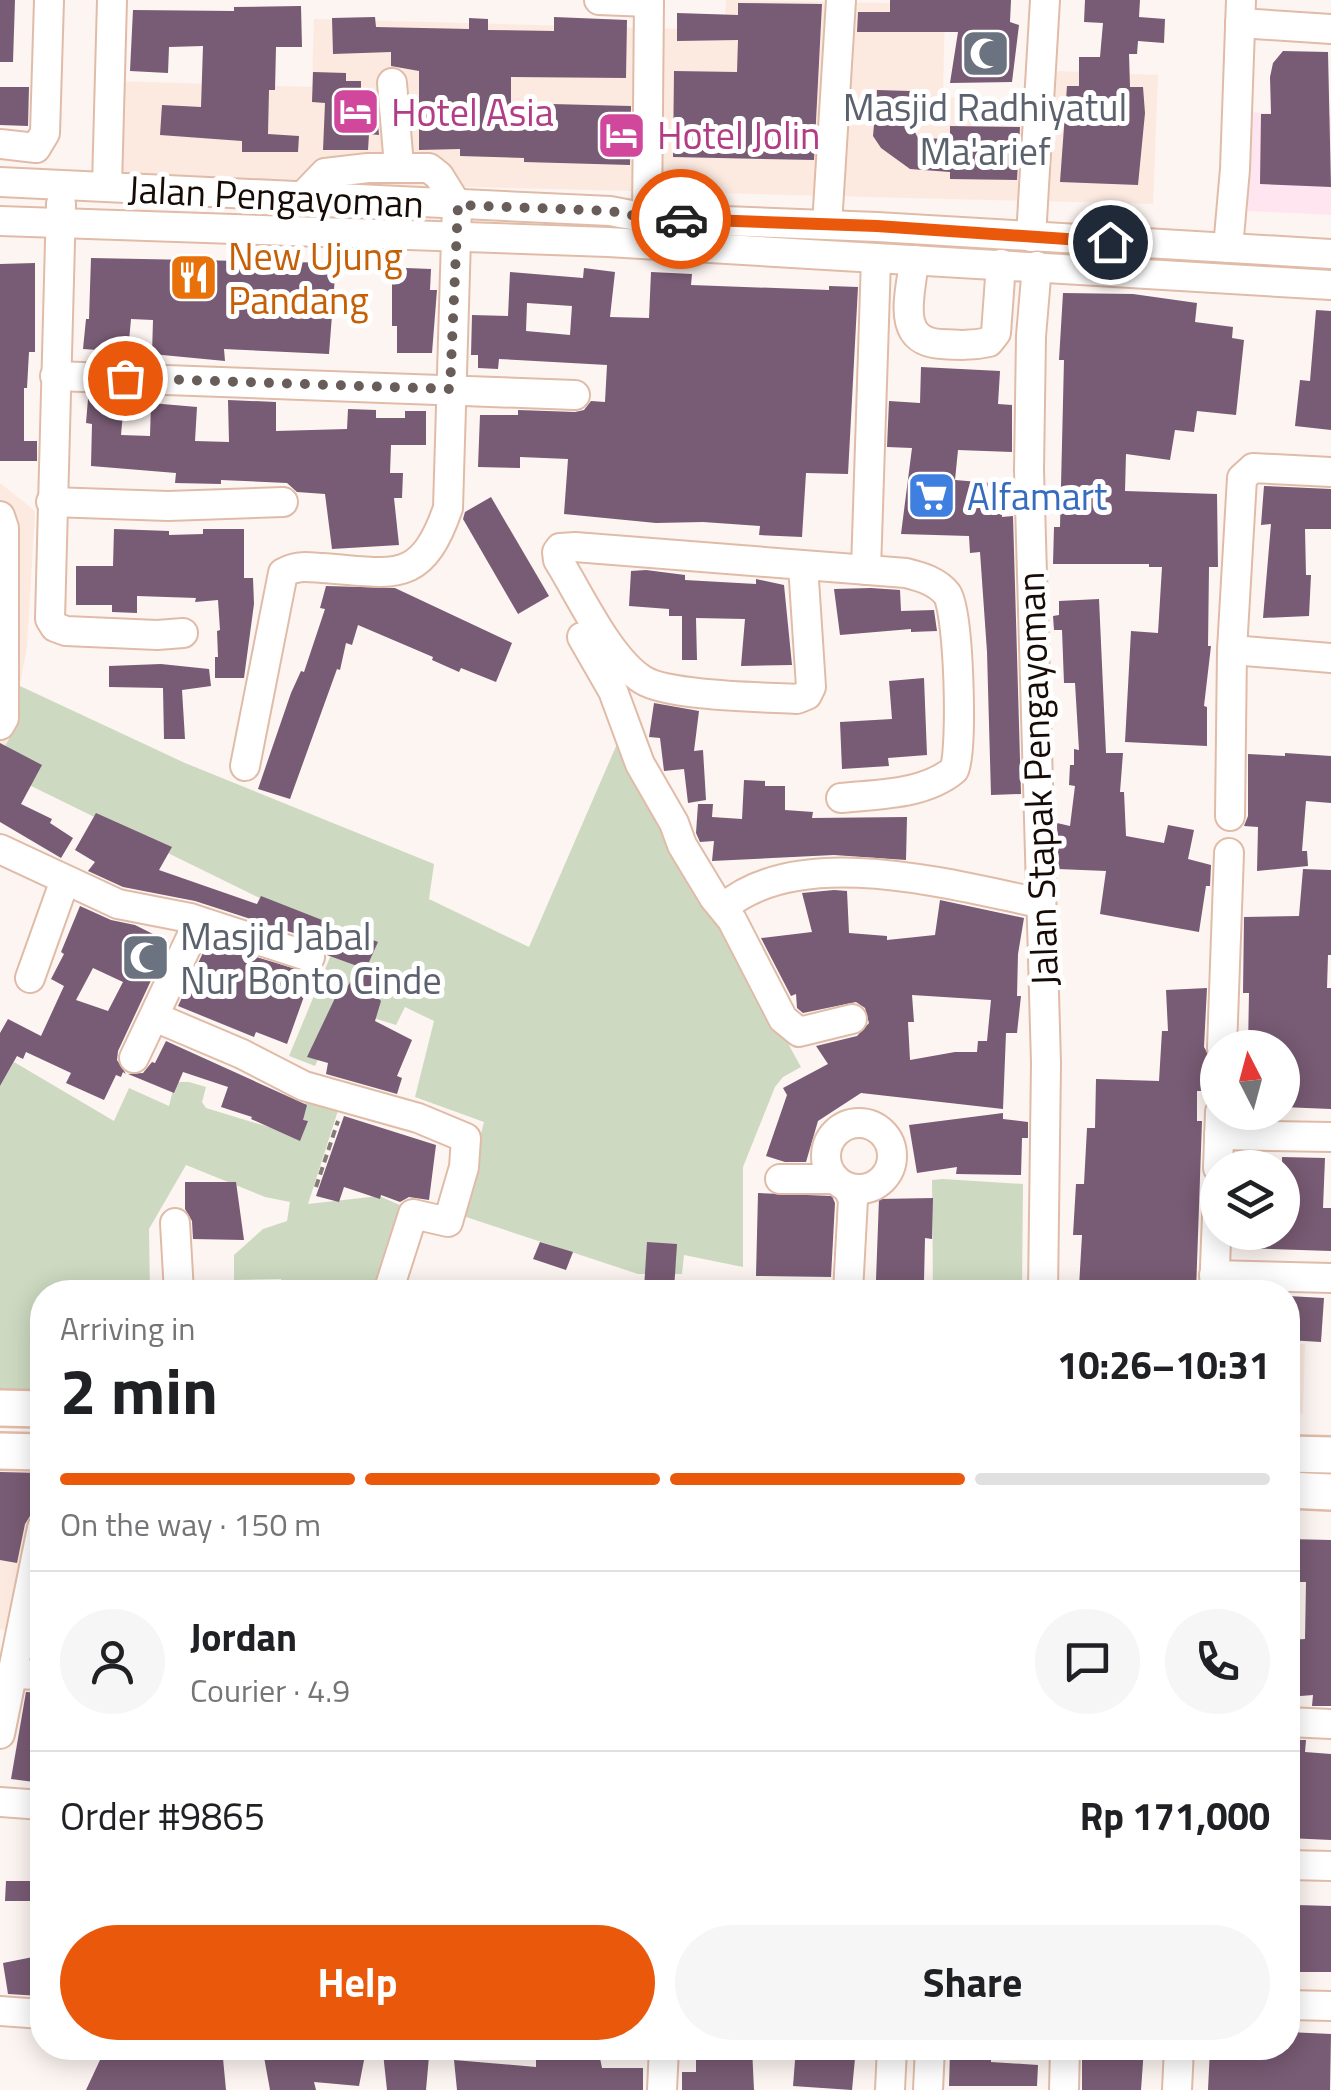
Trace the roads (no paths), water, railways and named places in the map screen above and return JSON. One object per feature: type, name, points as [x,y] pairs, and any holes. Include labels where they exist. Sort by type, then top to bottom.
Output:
[{"type":"main road","points":[[0,1408],[30,1409]]},
{"type":"main road","points":[[0,1451],[30,1452]]},
{"type":"main road","points":[[1300,1454],[1331,1455]]},
{"type":"main road","points":[[1300,1491],[1331,1492]]},
{"type":"street","points":[[0,144],[36,148],[45,133],[48,0]]},
{"type":"street","points":[[107,186],[112,0]]},
{"type":"street","points":[[599,0],[649,1],[646,218]]},
{"type":"street","points":[[827,225],[841,0]]},
{"type":"street","points":[[1031,237],[1044,0]]},
{"type":"street","points":[[1228,248],[1240,12],[1331,29]]},
{"type":"street","points":[[392,83],[400,166]]},
{"type":"street","points":[[245,766],[283,573],[301,566],[374,572],[410,568],[425,557],[448,508],[458,205],[435,171],[400,166],[325,172],[300,199]]},
{"type":"street","points":[[366,200],[368,168]]},
{"type":"street","name":"Jalan Pengayoman","points":[[0,182],[610,211],[646,218],[1331,254]]},
{"type":"street","points":[[61,185],[49,610],[55,626],[88,633],[182,633]]},
{"type":"street","name":"Jalan Pengayoman","points":[[0,221],[608,242],[1331,285]]},
{"type":"street","points":[[866,570],[876,259]]},
{"type":"street","points":[[914,260],[909,321],[914,336],[923,343],[974,346],[989,342],[996,332],[1001,264]]},
{"type":"street","name":"Jalan Stapak Pengayoman","points":[[1037,266],[1028,470],[1046,1120],[1043,1280]]},
{"type":"street","points":[[54,376],[576,394]]},
{"type":"street","points":[[1230,816],[1232,650],[1242,478],[1253,468],[1331,472]]},
{"type":"street","points":[[50,502],[168,506],[282,502]]},
{"type":"street","points":[[0,516],[4,528],[4,718],[0,725]]},
{"type":"street","points":[[803,566],[810,687],[807,695],[797,699],[674,688],[642,680],[622,662],[556,552],[576,546],[906,574],[928,580],[946,592],[950,600],[960,748],[954,770],[932,784],[841,798]]},
{"type":"street","points":[[582,637],[613,690],[640,764],[667,809],[682,845],[723,908],[788,1026],[806,1031],[852,1019]]},
{"type":"street","points":[[1232,650],[1331,658]]},
{"type":"street","points":[[0,849],[132,908],[190,918],[310,958]]},
{"type":"street","points":[[1223,1030],[1229,853]]},
{"type":"street","points":[[723,908],[774,882],[828,874],[916,879],[1040,903]]},
{"type":"street","points":[[30,978],[65,880]]},
{"type":"street","points":[[134,1058],[194,931],[190,918]]},
{"type":"street","points":[[154,1017],[242,1054],[304,1086],[418,1118],[466,1138],[464,1168],[448,1222],[412,1214],[392,1280]]},
{"type":"street","points":[[1268,1130],[1331,1138]]},
{"type":"street","points":[[780,1179],[841,1184],[854,1199],[849,1280]]},
{"type":"street","points":[[175,1223],[178,1280]]},
{"type":"street","points":[[1214,1280],[1215,1250]]},
{"type":"street","points":[[1292,1280],[1331,1278]]},
{"type":"street","points":[[0,1734],[30,1583]]},
{"type":"street","points":[[10,1674],[30,1675]]},
{"type":"street","points":[[1300,1723],[1331,1724]]},
{"type":"street","points":[[0,1802],[30,1804]]},
{"type":"street","points":[[1300,1865],[1331,1866]]},
{"type":"street","points":[[1300,2005],[1331,2006]]},
{"type":"street","points":[[0,2011],[30,2013]]},
{"type":"street","points":[[662,2090],[663,2060]]},
{"type":"street","points":[[890,2090],[891,2060]]},
{"type":"street","points":[[928,2090],[929,2060]]},
{"type":"street","points":[[1064,2090],[1065,2060]]},
{"type":"street","points":[[1177,2090],[1178,2060]]},
{"type":"place","name":"Masjid Radhiyatul Ma'arief","points":[[985,53]]},
{"type":"place","name":"Hotel Asia","points":[[356,112]]},
{"type":"place","name":"Hotel Jolin","points":[[622,135]]},
{"type":"place","name":"New Ujung Pandang","points":[[193,278]]},
{"type":"place","name":"Alfamart","points":[[932,496]]},
{"type":"place","name":"Masjid Jabal Nur Bonto Cinde","points":[[145,958]]}]
